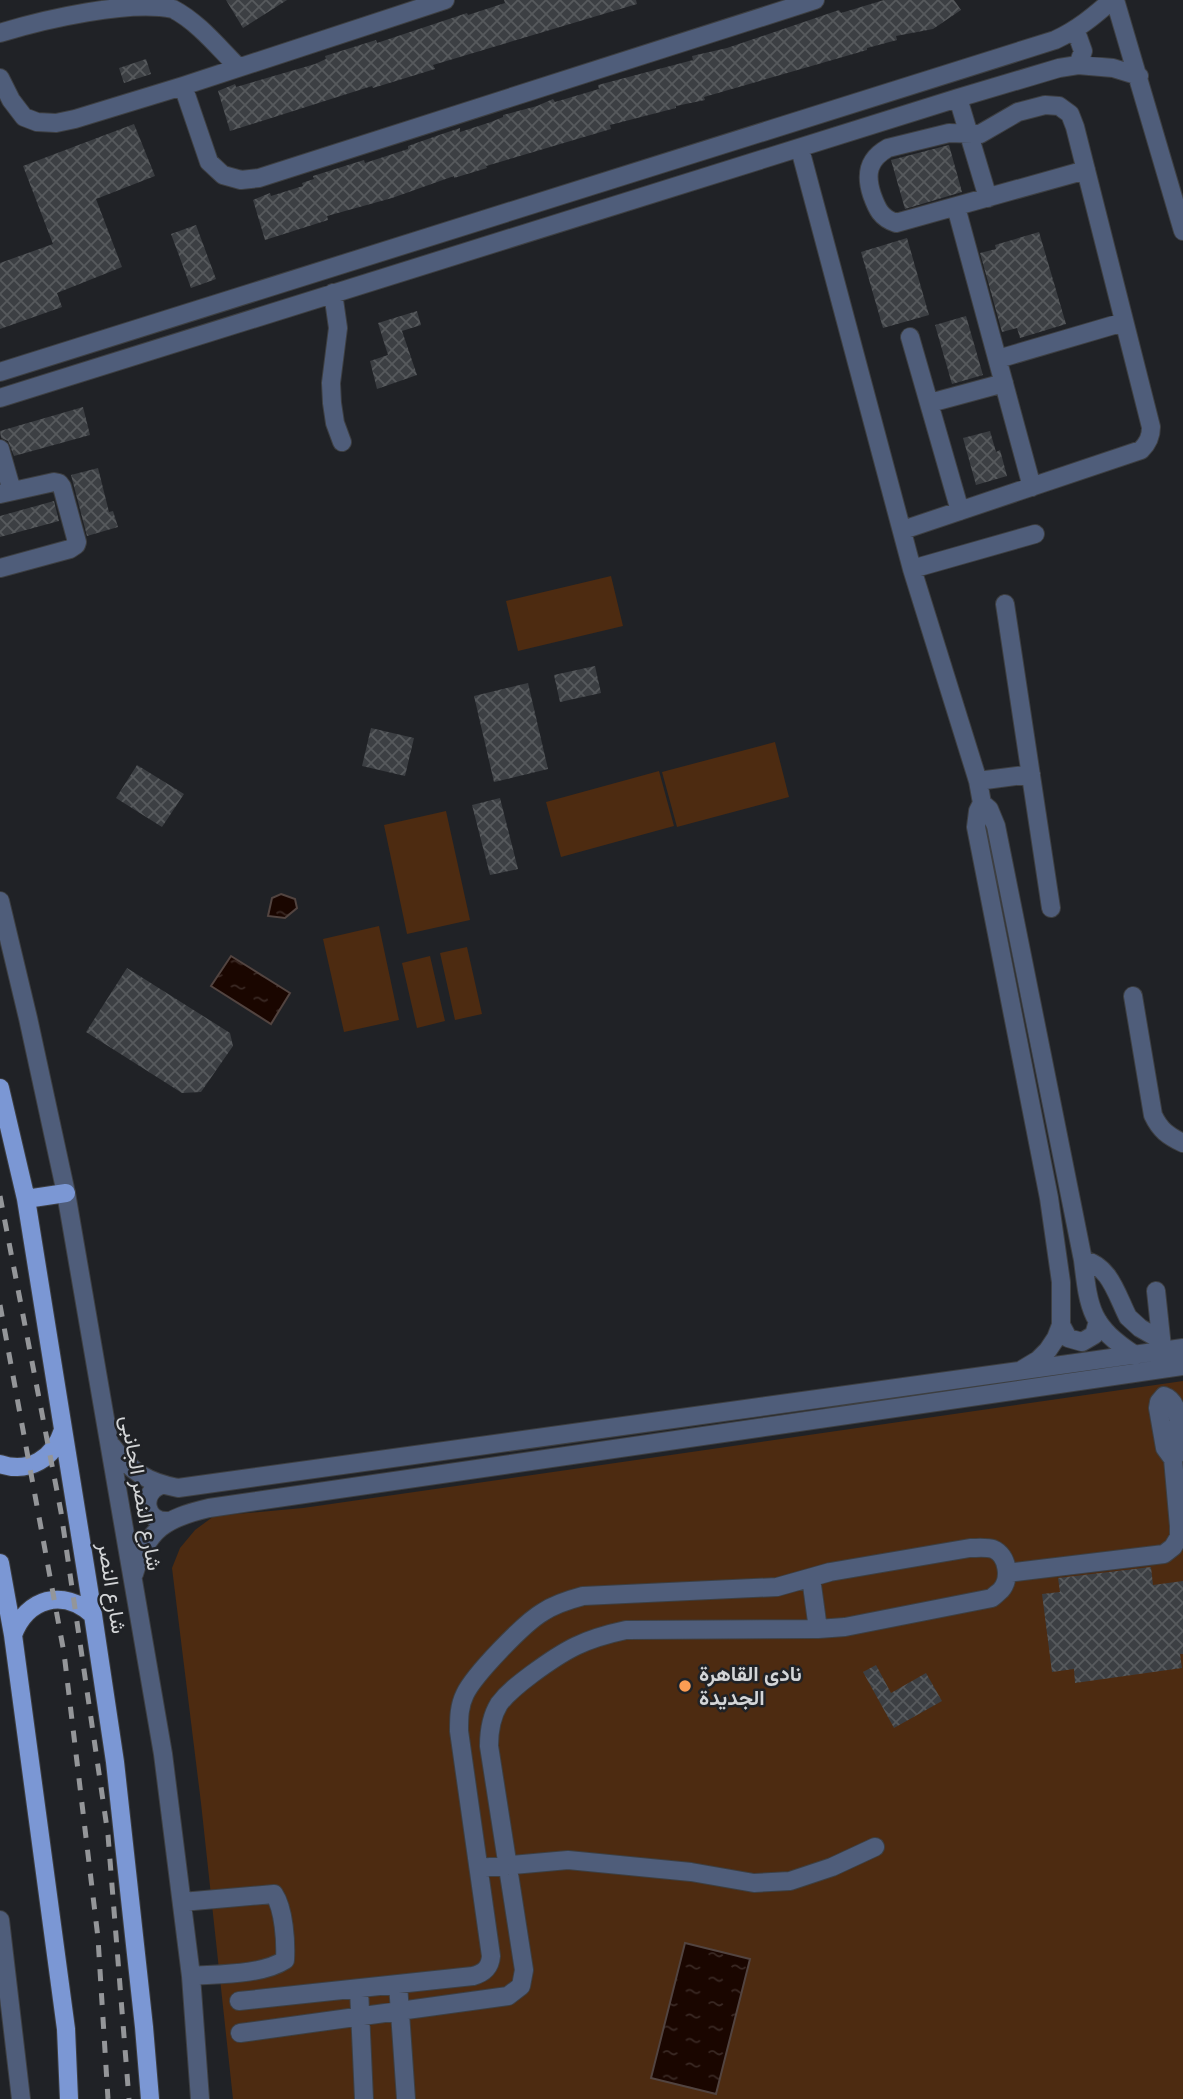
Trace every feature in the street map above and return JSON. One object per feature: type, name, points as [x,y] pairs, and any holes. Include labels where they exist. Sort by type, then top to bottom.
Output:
[{"type":"main road","name":"شارع النصر","points":[[0,1088],[26,1199],[115,1762],[150,2099]]},
{"type":"main road","points":[[26,1199],[66,1193]]},
{"type":"main road","points":[[0,1464],[16,1467],[37,1463],[54,1450],[63,1430]]},
{"type":"main road","points":[[0,1563],[13,1635],[66,2029],[69,2099]]},
{"type":"main road","points":[[13,1635],[16,1626],[29,1610],[47,1601],[67,1600],[86,1608],[93,1615]]},
{"type":"street","points":[[0,33],[81,8],[135,0],[171,8],[186,18],[238,66]]},
{"type":"street","points":[[0,78],[10,100],[24,117],[37,122],[56,123],[183,86],[401,7],[444,0]]},
{"type":"street","points":[[183,86],[209,162],[223,175],[241,180],[259,178],[771,7],[815,0]]},
{"type":"street","points":[[0,372],[1072,33],[1114,0],[1139,76],[1183,231]]},
{"type":"street","points":[[1072,33],[1077,37],[1083,51],[1078,65]]},
{"type":"street","points":[[0,398],[1059,68],[1078,65],[1113,68],[1139,76]]},
{"type":"street","points":[[917,84],[925,110]]},
{"type":"street","points":[[958,98],[988,198]]},
{"type":"street","points":[[903,530],[1141,450],[1151,436],[1151,427],[1124,322],[1086,170],[1073,120],[1065,109],[1045,104],[1010,116],[985,132],[970,135],[948,133],[888,148],[874,159],[867,175],[868,183],[881,214],[896,223],[1086,170]]},
{"type":"street","points":[[800,149],[912,569],[978,781],[982,803],[976,827],[1049,1198],[1061,1282],[1062,1325],[1068,1338],[1082,1342],[1094,1335],[1098,1321]]},
{"type":"street","points":[[956,207],[1032,486]]},
{"type":"street","points":[[333,293],[338,328],[331,383],[332,403],[342,442]]},
{"type":"street","points":[[998,359],[1124,322]]},
{"type":"street","points":[[910,337],[960,511]]},
{"type":"street","points":[[930,403],[1004,383]]},
{"type":"street","points":[[0,449],[6,493],[59,483],[77,542],[70,550],[0,569]]},
{"type":"street","points":[[912,569],[1035,534]]},
{"type":"street","points":[[1005,604],[1051,908]]},
{"type":"street","points":[[978,781],[1031,774]]},
{"type":"street","points":[[982,803],[989,809],[996,826],[1083,1260],[1088,1298],[1098,1321],[1114,1341],[1135,1355]]},
{"type":"street","name":"شارع النصر الجانبى","points":[[0,901],[66,1193],[163,1754],[191,1976],[200,2099]]},
{"type":"street","points":[[1133,996],[1153,1115],[1165,1134],[1183,1143]]},
{"type":"street","points":[[1083,1260],[1104,1270],[1128,1317],[1162,1353],[1183,1366]]},
{"type":"street","points":[[1007,1573],[1164,1554],[1173,1547],[1179,1537],[1172,1459],[1180,1446],[1176,1407],[1172,1400],[1164,1396],[1156,1291]]},
{"type":"street","points":[[1012,1372],[1038,1360],[1052,1344],[1062,1325]]},
{"type":"street","points":[[133,1577],[139,1555],[152,1536],[182,1514],[209,1508],[1183,1348]]},
{"type":"street","points":[[109,1442],[122,1461],[139,1475],[161,1485],[178,1488],[1162,1353]]},
{"type":"street","points":[[161,1485],[155,1487],[148,1497],[149,1510],[157,1520],[169,1521]]},
{"type":"street","points":[[239,2001],[473,1976],[486,1970],[491,1956],[458,1731],[459,1713],[472,1681],[540,1613],[561,1602],[583,1596],[776,1587],[847,1569],[970,1548],[991,1548],[999,1552],[1007,1573],[1002,1590],[992,1598],[871,1623],[818,1629],[626,1630],[593,1638],[562,1652],[518,1685],[498,1705],[489,1732],[524,1970],[520,1986],[508,1996],[240,2032]]},
{"type":"street","points":[[811,1578],[818,1629]]},
{"type":"street","points":[[479,1868],[568,1860],[691,1872],[766,1883],[790,1881],[832,1867],[876,1847]]},
{"type":"street","points":[[182,1902],[274,1894],[280,1903],[286,1944],[285,1960],[274,1967],[191,1976]]},
{"type":"street","points":[[0,1920],[21,2099]]},
{"type":"street","points":[[398,1984],[406,2099]]},
{"type":"street","points":[[359,1989],[365,2099]]},
{"type":"shaded area","points":[[611,576],[623,626],[518,651],[506,601]]},
{"type":"shaded area","points":[[775,742],[789,797],[677,827],[662,772]]},
{"type":"shaded area","points":[[659,771],[674,826],[561,857],[546,802]]},
{"type":"shaded area","points":[[446,811],[470,920],[407,934],[384,825]]},
{"type":"shaded area","points":[[379,926],[399,1020],[344,1032],[323,939]]},
{"type":"shaded area","points":[[467,947],[482,1014],[455,1020],[440,953]]},
{"type":"shaded area","points":[[430,956],[445,1021],[417,1028],[402,963]]},
{"type":"shaded area","name":"نادى القاهرة الجديدة","points":[[1183,1381],[1183,2099],[233,2099],[172,1568],[180,1548],[195,1530],[214,1516],[303,1508]]},
{"type":"water","points":[[281,894],[295,899],[297,908],[285,918],[268,916],[272,898]]},
{"type":"water","points":[[231,956],[290,993],[271,1024],[211,986]]},
{"type":"water","points":[[685,1943],[750,1959],[716,2094],[651,2078]]},
{"type":"building","points":[[226,0],[287,0],[243,28]]},
{"type":"building","points":[[504,0],[636,0],[637,4],[433,65],[435,69],[230,131],[218,91],[235,84],[236,87],[315,64],[326,59],[325,56],[376,40],[377,43],[467,13],[468,15],[505,3]]},
{"type":"building","points":[[884,0],[954,0],[961,10],[933,29],[896,36],[897,40],[867,50],[704,97],[705,100],[610,125],[611,129],[327,216],[328,220],[265,240],[253,200],[270,193],[271,196],[303,186],[302,183],[314,179],[313,176],[364,160],[365,163],[442,134],[460,128],[460,132],[553,99],[555,102],[599,89],[598,85],[693,60],[692,56],[727,48],[839,10],[841,13]]},
{"type":"building","points":[[146,59],[151,74],[124,83],[119,68]]},
{"type":"building","points":[[134,124],[155,176],[96,199],[122,267],[57,293],[62,307],[0,329],[0,263],[53,244],[23,166]]},
{"type":"building","points":[[949,145],[962,192],[905,209],[891,160]]},
{"type":"building","points":[[196,225],[216,279],[191,288],[171,234]]},
{"type":"building","points":[[1039,232],[1066,324],[1020,338],[1017,328],[1002,332],[980,253],[996,249],[995,245]]},
{"type":"building","points":[[907,238],[929,315],[883,328],[861,252]]},
{"type":"building","points":[[417,311],[421,325],[402,331],[417,375],[377,389],[370,361],[388,355],[378,323]]},
{"type":"building","points":[[966,316],[983,375],[952,384],[935,325]]},
{"type":"building","points":[[83,407],[90,435],[14,456],[8,441],[1,438],[0,431]]},
{"type":"building","points":[[990,431],[996,452],[1000,450],[1007,476],[976,485],[963,438]]},
{"type":"building","points":[[98,468],[109,512],[113,511],[118,527],[87,536],[71,475]]},
{"type":"building","points":[[54,501],[59,521],[0,537],[0,516]]},
{"type":"building","points":[[595,666],[601,693],[560,702],[554,675]]},
{"type":"building","points":[[528,683],[548,769],[494,782],[474,696]]},
{"type":"building","points":[[371,728],[414,738],[405,776],[362,766]]},
{"type":"building","points":[[137,765],[184,794],[162,827],[116,798]]},
{"type":"building","points":[[500,798],[518,869],[490,875],[472,805]]},
{"type":"building","points":[[127,968],[230,1033],[233,1046],[201,1092],[182,1093],[86,1032]]},
{"type":"building","points":[[1151,1567],[1153,1585],[1183,1581],[1183,1654],[1180,1654],[1182,1668],[1075,1683],[1074,1669],[1052,1672],[1042,1594],[1060,1592],[1058,1578]]},
{"type":"building","points":[[876,1665],[891,1693],[926,1673],[942,1701],[894,1728],[863,1672]]},
{"type":"railway","points":[[0,1196],[61,1512],[108,1835],[129,2099]]},
{"type":"railway","points":[[0,1305],[64,1653],[98,1938],[108,2099]]},
{"type":"place","name":"نادى القاهرة الجديدة","points":[[685,1686]]}]
